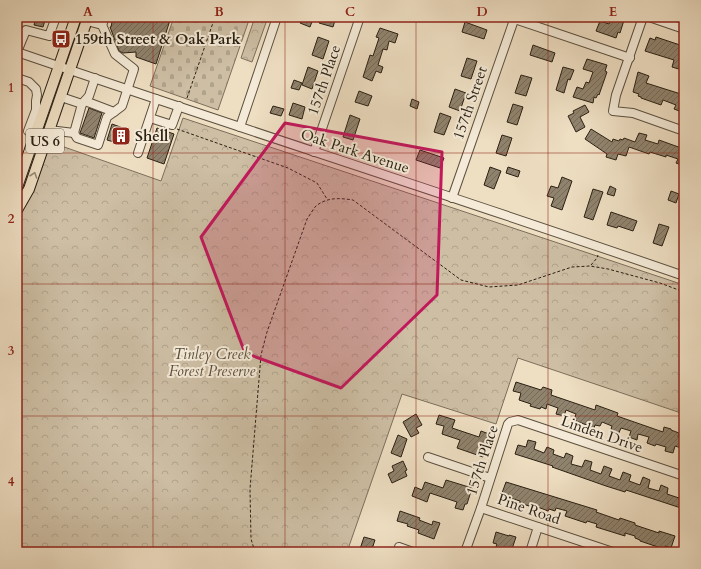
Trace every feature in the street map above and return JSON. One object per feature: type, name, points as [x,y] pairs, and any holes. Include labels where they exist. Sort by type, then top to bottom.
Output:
[{"type":"main road","name":"US 6","points":[[17,187],[39,112],[59,66],[75,17]]},
{"type":"main road","name":"US 6","points":[[17,210],[29,189],[87,19]]},
{"type":"street","points":[[17,52],[26,30],[50,36],[56,17]]},
{"type":"street","points":[[102,25],[105,17]]},
{"type":"street","points":[[240,127],[277,17]]},
{"type":"street","name":"157th Place","points":[[314,152],[360,17]]},
{"type":"street","points":[[644,17],[616,96],[613,111],[633,113],[684,131]]},
{"type":"street","points":[[649,17],[684,29]]},
{"type":"street","points":[[512,18],[630,58]]},
{"type":"street","name":"157th Street","points":[[452,198],[512,18]]},
{"type":"street","points":[[87,19],[102,25],[115,54],[134,69],[122,106],[108,117],[98,145],[77,138],[74,133],[83,103],[89,96],[95,78]]},
{"type":"street","name":"Oak Park Avenue","points":[[17,52],[684,276]]},
{"type":"street","points":[[17,78],[29,82],[36,89],[36,101],[39,112],[28,132]]},
{"type":"street","points":[[60,97],[114,112]]},
{"type":"street","points":[[138,153],[156,99]]},
{"type":"street","points":[[150,118],[172,125],[179,106]]},
{"type":"street","points":[[49,130],[74,133]]},
{"type":"street","name":"Linden Drive","points":[[510,422],[518,420],[684,476]]},
{"type":"street","name":"157th Place","points":[[481,508],[508,424],[510,422]]},
{"type":"street","points":[[428,457],[490,478]]},
{"type":"street","name":"Pine Road","points":[[465,552],[481,508],[613,552]]},
{"type":"street","points":[[530,552],[538,527]]},
{"type":"street","points":[[398,550],[413,552]]},
{"type":"path","points":[[187,98],[215,17]]},
{"type":"path","points":[[172,125],[176,129],[288,168],[317,183],[327,200]]},
{"type":"path","points":[[255,552],[251,539],[250,489],[261,355],[266,332],[307,219],[316,206],[327,200],[339,198],[353,200],[461,280],[489,287],[518,285],[572,267],[590,266],[608,269],[660,283],[684,292]]},
{"type":"path","points":[[590,266],[597,258],[600,247]]},
{"type":"highlighted area","points":[[285,123],[442,152],[437,295],[341,388],[245,353],[201,237]]},
{"type":"green space","points":[[174,17],[250,17],[218,110],[150,86]]},
{"type":"green space","points":[[255,17],[268,17],[252,62],[241,58]]},
{"type":"green space","name":"Tinley Creek Forest Preserve","points":[[183,118],[684,285],[684,414],[518,358],[496,424],[402,394],[347,552],[17,552],[17,160],[42,168],[50,142],[161,181]]},
{"type":"building","points":[[36,17],[46,17],[43,27],[34,25]]},
{"type":"building","points":[[113,17],[122,17],[122,19],[134,17],[171,17],[156,64],[136,57],[136,52],[123,53],[119,51],[110,27]]},
{"type":"building","points":[[302,17],[313,19],[310,27],[300,23]]},
{"type":"building","points":[[321,17],[336,17],[333,27],[319,23]]},
{"type":"building","points":[[612,17],[625,17],[620,33],[618,32],[616,38],[596,31],[600,21],[609,24]]},
{"type":"building","points":[[465,22],[487,30],[484,39],[462,32]]},
{"type":"building","points":[[380,28],[398,34],[395,43],[389,41],[387,50],[383,49],[378,65],[383,67],[381,73],[376,71],[372,81],[363,77],[370,55],[373,56],[379,38],[376,37]]},
{"type":"building","points":[[318,37],[329,41],[323,59],[312,55]]},
{"type":"building","points":[[656,37],[682,47],[684,50],[684,65],[682,70],[672,67],[674,60],[645,51],[650,38],[655,40]]},
{"type":"building","points":[[533,45],[555,53],[552,62],[530,55]]},
{"type":"building","points":[[467,58],[477,61],[471,79],[461,76]]},
{"type":"building","points":[[587,59],[607,65],[605,71],[607,72],[599,95],[598,94],[596,98],[594,97],[593,103],[573,97],[577,87],[583,89],[586,82],[589,83],[593,72],[583,69]]},
{"type":"building","points":[[308,67],[318,71],[312,89],[302,85]]},
{"type":"building","points":[[563,67],[574,70],[570,80],[568,79],[564,93],[556,90]]},
{"type":"building","points":[[638,72],[649,76],[646,83],[684,95],[684,107],[682,112],[674,109],[676,105],[663,100],[661,105],[641,98],[638,96],[639,94],[633,92]]},
{"type":"building","points":[[521,75],[532,78],[526,96],[515,93]]},
{"type":"building","points":[[294,80],[302,83],[299,90],[291,88]]},
{"type":"building","points":[[455,89],[466,93],[460,111],[449,107]]},
{"type":"building","points":[[359,91],[372,96],[368,106],[355,102]]},
{"type":"building","points":[[412,99],[419,102],[417,109],[410,106]]},
{"type":"building","points":[[293,103],[305,107],[302,119],[289,115]]},
{"type":"building","points":[[513,104],[523,107],[517,125],[507,122]]},
{"type":"building","points":[[585,105],[589,112],[580,117],[585,127],[576,132],[568,116],[574,113],[573,111]]},
{"type":"building","points":[[273,106],[284,109],[281,116],[270,113]]},
{"type":"building","name":"Shell","points":[[89,108],[102,113],[94,138],[80,133]]},
{"type":"building","points":[[440,113],[451,117],[444,135],[434,132]]},
{"type":"building","points":[[350,115],[360,119],[353,140],[343,137]]},
{"type":"building","name":"Shell","points":[[112,124],[126,129],[121,144],[107,140]]},
{"type":"building","points":[[157,128],[174,134],[164,164],[147,158]]},
{"type":"building","points":[[591,129],[612,142],[613,139],[619,141],[620,139],[623,140],[624,138],[635,142],[639,133],[647,135],[645,140],[658,144],[659,140],[684,149],[684,166],[676,163],[678,159],[650,152],[649,154],[629,147],[626,156],[618,154],[616,160],[606,157],[607,154],[585,139]]},
{"type":"building","points":[[502,135],[512,138],[506,156],[496,153]]},
{"type":"building","points":[[420,150],[444,158],[440,168],[416,160]]},
{"type":"building","points":[[490,167],[501,171],[494,189],[484,185]]},
{"type":"building","points":[[508,167],[520,171],[518,177],[506,173]]},
{"type":"building","points":[[562,177],[572,181],[562,210],[551,206],[554,198],[547,196],[551,186],[558,188]]},
{"type":"building","points":[[610,186],[616,189],[614,196],[607,194]]},
{"type":"building","points":[[593,189],[603,192],[593,220],[584,217]]},
{"type":"building","points":[[671,191],[679,194],[676,203],[668,200]]},
{"type":"building","points":[[611,212],[637,221],[633,231],[618,226],[617,228],[607,225]]},
{"type":"building","points":[[659,224],[669,227],[662,246],[653,243]]},
{"type":"building","points":[[516,382],[541,390],[543,387],[552,390],[551,395],[595,410],[596,405],[618,413],[617,416],[663,432],[664,427],[671,429],[679,433],[678,437],[684,439],[684,449],[675,446],[673,453],[665,451],[666,447],[656,444],[655,446],[647,443],[649,437],[638,434],[637,440],[629,437],[631,431],[621,428],[618,435],[610,433],[612,426],[602,422],[600,426],[595,425],[594,428],[574,420],[576,414],[566,410],[564,416],[556,414],[558,408],[547,404],[546,409],[530,406],[531,404],[519,400],[521,393],[513,391]]},
{"type":"building","points":[[416,414],[422,425],[416,428],[419,433],[411,437],[403,422]]},
{"type":"building","points":[[439,415],[455,420],[452,428],[479,437],[481,431],[489,434],[486,440],[488,441],[483,457],[457,448],[460,440],[442,434],[444,426],[436,424]]},
{"type":"building","points":[[398,435],[407,439],[401,457],[391,453]]},
{"type":"building","points":[[528,440],[536,442],[534,449],[544,453],[547,447],[554,450],[553,454],[564,458],[566,453],[573,456],[571,464],[582,467],[585,460],[592,462],[590,470],[601,474],[604,466],[612,469],[609,476],[620,480],[623,472],[631,475],[629,481],[640,485],[643,477],[650,480],[648,488],[659,491],[661,485],[668,488],[667,494],[679,498],[684,486],[684,509],[626,490],[625,492],[606,486],[552,467],[553,466],[515,454],[518,445],[526,447]]},
{"type":"building","points":[[403,461],[407,470],[405,471],[407,476],[392,483],[388,474],[394,471],[392,466]]},
{"type":"building","points":[[446,480],[472,488],[467,504],[465,504],[463,510],[455,508],[457,502],[430,493],[427,502],[412,496],[415,487],[422,490],[425,482],[443,488]]},
{"type":"building","points":[[506,482],[597,510],[596,512],[619,520],[620,518],[635,523],[635,525],[659,533],[659,531],[675,536],[671,548],[665,546],[664,549],[640,541],[635,538],[635,536],[625,533],[625,536],[596,527],[597,524],[587,521],[586,523],[565,516],[567,511],[556,508],[555,511],[549,509],[548,511],[530,504],[529,506],[520,503],[520,501],[507,497],[507,495],[502,493]]},
{"type":"building","points":[[400,511],[420,518],[419,520],[432,525],[433,521],[440,523],[434,539],[418,533],[419,530],[407,526],[408,524],[397,521]]},
{"type":"building","points":[[496,532],[516,537],[511,552],[494,552],[497,544],[493,543]]},
{"type":"building","points":[[364,537],[375,540],[371,552],[359,552]]},
{"type":"place","name":"159th Street & Oak Park","points":[[61,39]]},
{"type":"place","name":"Shell","points":[[121,136]]}]
